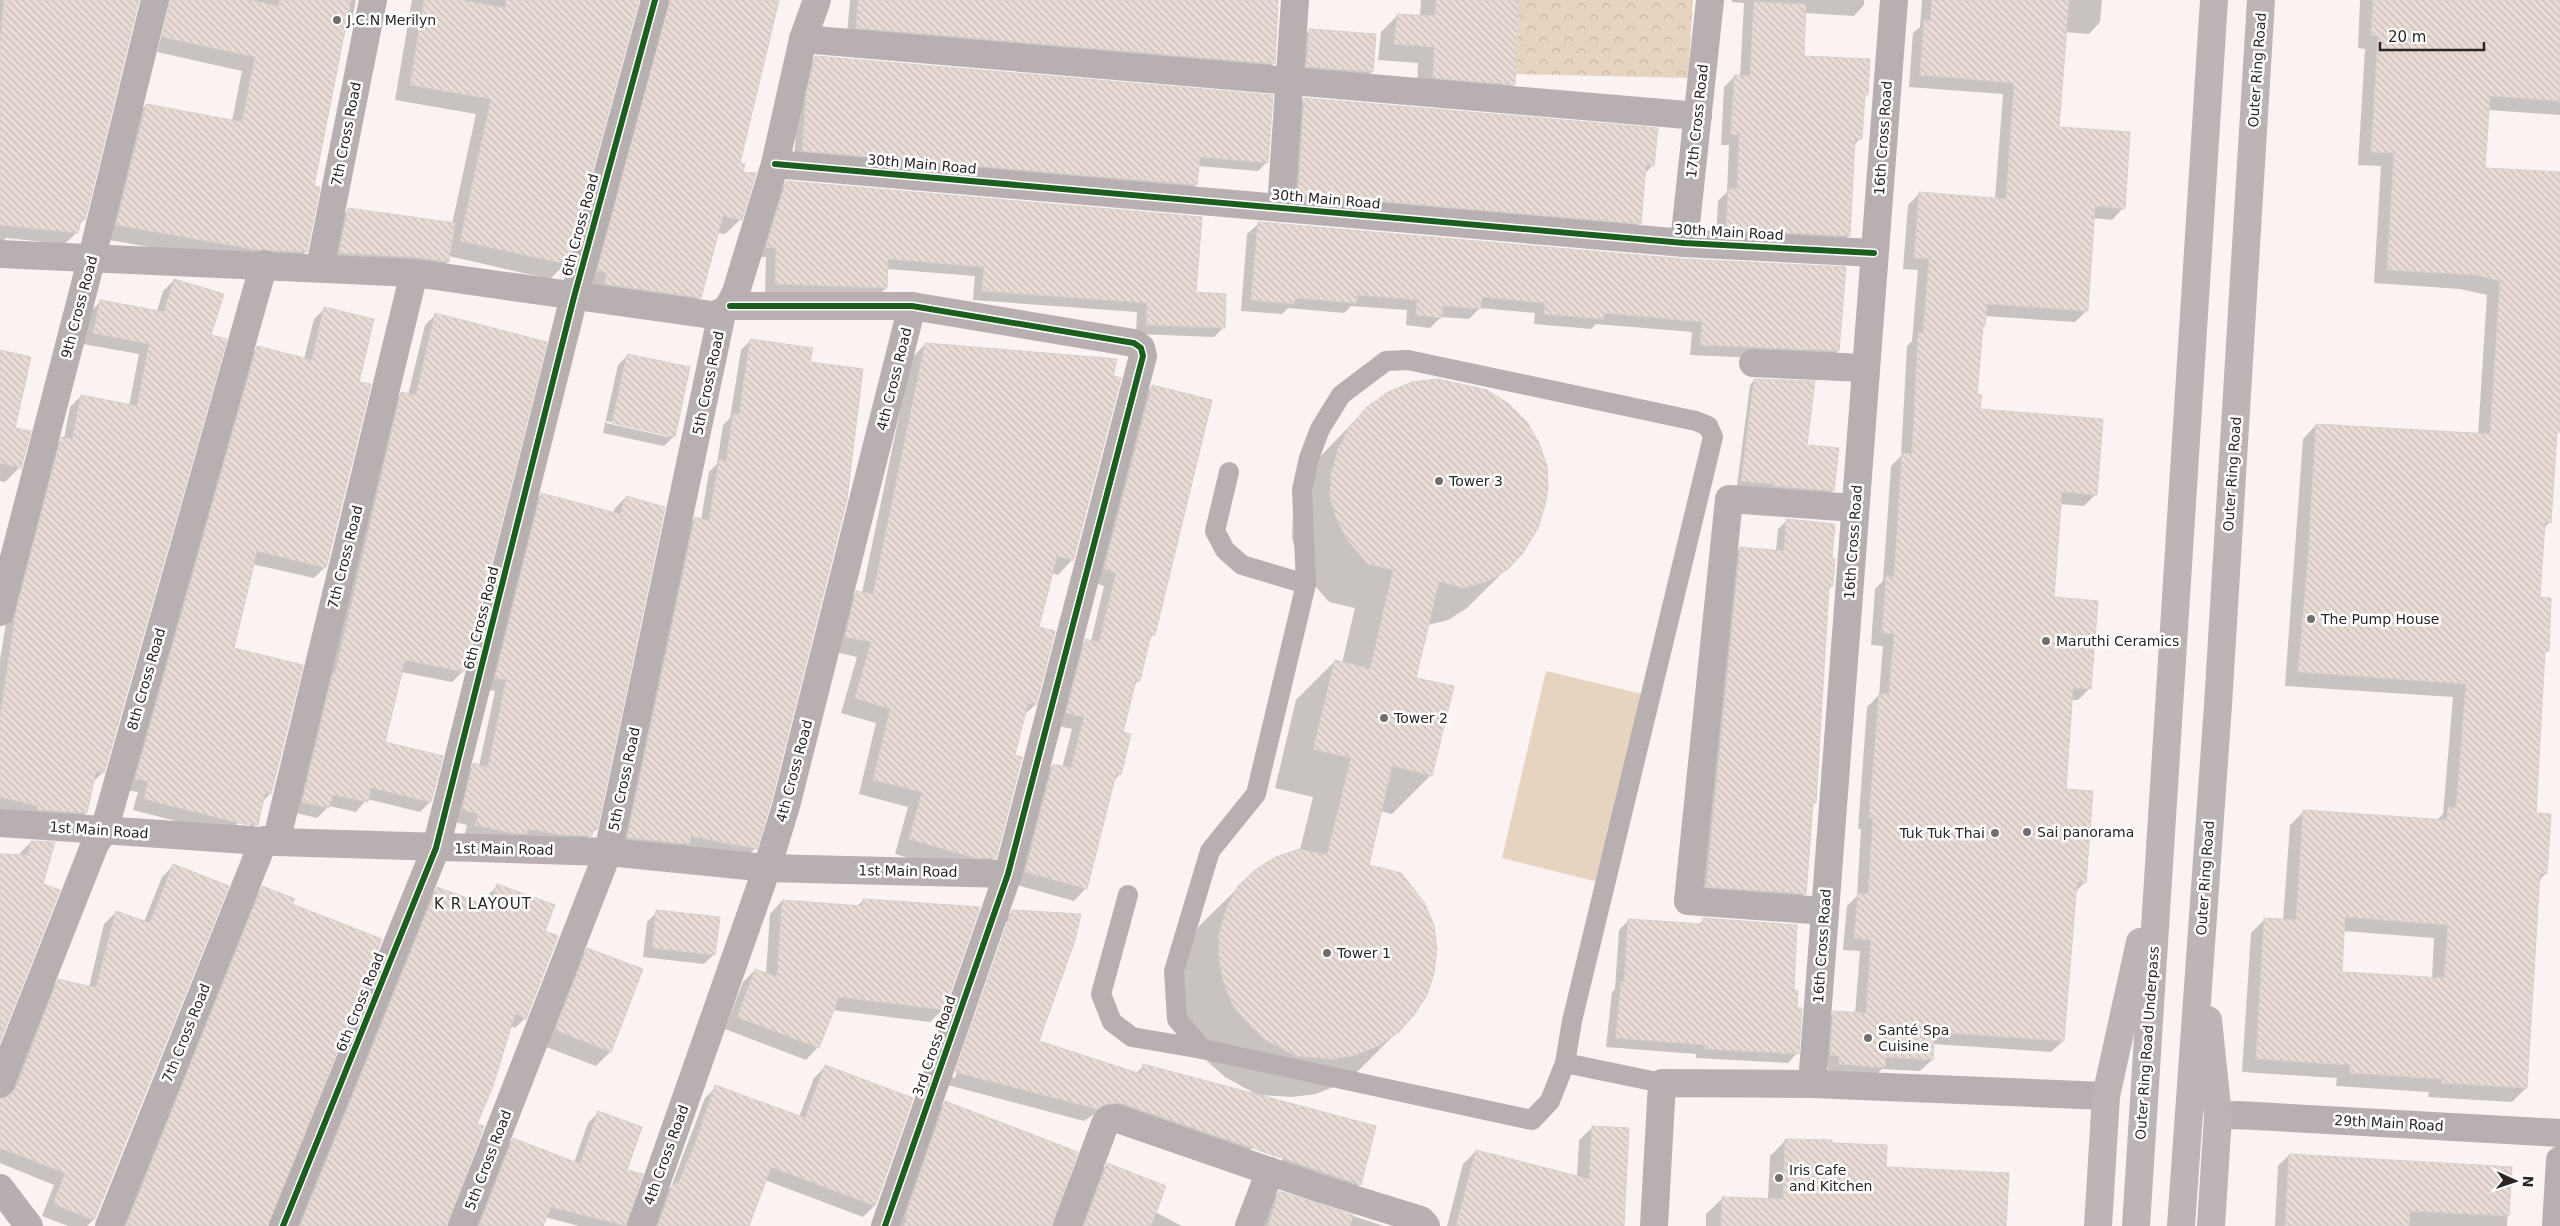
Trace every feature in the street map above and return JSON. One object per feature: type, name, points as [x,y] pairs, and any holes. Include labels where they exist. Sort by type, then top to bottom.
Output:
[{"type":"highway","points":[[2098,1226],[2106,1096],[2159,859],[2214,0]]},
{"type":"highway","name":"Outer Ring Road","points":[[2200,948],[2218,705],[2261,0]]},
{"type":"highway","name":"Outer Ring Road Underpass","points":[[2136,1226],[2159,859]]},
{"type":"highway","points":[[2200,948],[2218,1116],[2211,1226]]},
{"type":"highway","points":[[2181,1226],[2200,948]]},
{"type":"main road","points":[[0,1188],[30,1226]]},
{"type":"street","name":"9th Cross Road","points":[[0,612],[92,258],[155,0]]},
{"type":"street","name":"7th Cross Road","points":[[320,267],[373,0]]},
{"type":"street","name":"6th Cross Road","points":[[283,1226],[436,848],[574,297],[655,0]]},
{"type":"street","name":"5th Cross Road","points":[[462,1226],[608,852],[726,309],[775,164],[803,38],[817,0]]},
{"type":"street","points":[[1281,208],[1295,0]]},
{"type":"street","name":"17th Cross Road","points":[[1684,243],[1710,0]]},
{"type":"street","name":"16th Cross Road","points":[[1812,1084],[1894,0]]},
{"type":"street","points":[[803,38],[1698,116]]},
{"type":"street","name":"30th Main Road","points":[[775,164],[1684,243],[1874,253]]},
{"type":"street","name":"3rd Cross Road","points":[[0,254],[264,264],[414,273],[712,315],[726,309],[912,306],[1134,342],[1141,348],[1143,356],[1008,874],[885,1226]]},
{"type":"street","name":"8th Cross Road","points":[[0,1084],[95,844],[104,831],[264,264]]},
{"type":"street","name":"7th Cross Road","points":[[110,1226],[270,841],[414,273]]},
{"type":"street","name":"4th Cross Road","points":[[641,1226],[767,868],[786,806],[912,306]]},
{"type":"street","points":[[1753,363],[1865,368]]},
{"type":"street","points":[[1825,911],[1688,901],[1729,499],[1855,508]]},
{"type":"street","name":"1st Main Road","points":[[0,823],[270,841],[436,848],[608,852],[767,868],[1008,874]]},
{"type":"street","points":[[1654,1226],[1662,1083],[1812,1084],[2106,1096]]},
{"type":"street","name":"29th Main Road","points":[[2218,1116],[2238,1115],[2560,1133]]},
{"type":"street","points":[[1067,1226],[1105,1124],[1109,1119],[1116,1118],[1421,1220],[1426,1226]]},
{"type":"street","points":[[2556,1226],[2560,1160]]},
{"type":"street","points":[[1249,1226],[1270,1171]]},
{"type":"lane","points":[[1128,895],[1101,994],[1112,1022],[1132,1037],[1202,1049],[1532,1120],[1550,1101],[1565,1063],[1572,1022],[1712,437],[1708,426],[1686,419],[1408,360],[1386,361],[1341,395],[1320,429],[1309,458],[1302,490],[1306,584],[1256,794],[1210,851],[1174,971],[1177,1019],[1202,1049]]},
{"type":"lane","points":[[1228,472],[1215,532],[1225,550],[1242,565],[1306,584]]},
{"type":"lane","points":[[1565,1063],[1662,1083]]},
{"type":"green space","points":[[1519,0],[1693,0],[1688,78],[1516,74]]},
{"type":"green space","points":[[1546,671],[1642,694],[1598,882],[1502,858]]},
{"type":"building","points":[[4,0],[139,0],[85,220],[81,219],[78,233],[0,225],[0,43]]},
{"type":"building","points":[[170,0],[250,0],[278,6],[279,0],[351,0],[314,186],[320,187],[307,252],[258,250],[116,225],[146,104],[242,122],[255,57],[162,37]]},
{"type":"building","points":[[424,0],[462,0],[505,8],[506,0],[639,0],[567,264],[460,241],[491,99],[410,85]]},
{"type":"building","points":[[670,0],[779,0],[740,163],[745,164],[743,172],[756,173],[742,220],[723,216],[701,298],[604,284],[607,273],[597,271]]},
{"type":"building","points":[[858,0],[1278,0],[1275,64],[856,28]]},
{"type":"building","points":[[1436,0],[1519,0],[1515,85],[1433,78],[1434,47],[1394,44],[1397,14],[1435,16]]},
{"type":"building","points":[[1932,0],[2069,0],[2059,127],[2130,132],[2125,209],[2095,206],[2088,311],[1987,304],[1985,326],[1983,326],[1977,394],[1982,395],[1980,409],[2103,419],[2097,495],[2062,492],[2054,597],[2098,601],[2091,689],[2073,688],[2066,789],[2093,791],[2086,883],[2077,882],[2064,1041],[1935,1032],[1933,1060],[1886,1057],[1885,1068],[1839,1064],[1839,1056],[1830,1055],[1833,1011],[1866,1013],[1871,940],[1854,938],[1858,893],[1868,894],[1873,818],[1869,817],[1879,694],[1889,694],[1894,634],[1882,633],[1886,576],[1894,577],[1902,453],[1912,454],[1918,333],[1923,333],[1929,259],[1914,258],[1919,192],[2006,199],[2014,83],[1920,75],[1924,20],[1930,21]]},
{"type":"building","points":[[2373,0],[2560,0],[2560,101],[2490,96],[2485,168],[2560,172],[2560,432],[2557,432],[2551,523],[2545,522],[2540,597],[2551,598],[2549,651],[2545,651],[2536,813],[2551,814],[2547,874],[2540,873],[2527,1088],[2442,1083],[2442,1079],[2350,1073],[2350,1065],[2256,1059],[2264,918],[2296,920],[2303,810],[2447,820],[2448,807],[2456,808],[2466,684],[2298,672],[2308,558],[2316,424],[2490,434],[2500,281],[2475,275],[2387,270],[2394,153],[2371,152],[2378,36],[2371,35]],"holes":[[[2345,917],[2448,925],[2444,978],[2342,972]]]},
{"type":"building","points":[[1754,2],[1806,4],[1804,56],[1870,59],[1868,95],[1865,95],[1862,139],[1855,138],[1850,236],[1726,230],[1728,189],[1737,189],[1739,135],[1731,134],[1734,75],[1750,76]]},
{"type":"building","points":[[1309,29],[1376,34],[1373,72],[1306,67]]},
{"type":"building","points":[[815,56],[1273,95],[1268,163],[1200,157],[1197,185],[802,151],[806,95]]},
{"type":"building","points":[[1304,98],[1658,128],[1654,166],[1646,165],[1641,224],[1298,194]]},
{"type":"building","points":[[786,181],[1202,217],[1196,292],[1226,294],[1225,328],[1146,325],[1147,303],[982,291],[984,267],[888,259],[887,288],[775,284],[776,248],[766,247]]},
{"type":"building","points":[[348,208],[455,223],[449,262],[415,257],[339,253]]},
{"type":"building","points":[[1258,222],[1683,259],[1846,267],[1839,351],[1700,345],[1702,322],[1604,313],[1603,319],[1544,314],[1545,303],[1482,297],[1481,309],[1443,306],[1442,318],[1416,315],[1417,300],[1357,295],[1356,303],[1295,298],[1294,304],[1251,300]]},
{"type":"building","points":[[174,279],[224,294],[211,335],[227,339],[104,773],[96,771],[87,813],[37,810],[38,806],[0,797],[0,717],[16,611],[61,437],[72,439],[81,395],[137,406],[149,344],[93,333],[100,300],[164,312]]},
{"type":"building","points":[[324,307],[374,319],[359,382],[371,384],[326,568],[257,551],[234,648],[303,665],[271,794],[265,793],[258,825],[243,824],[144,799],[148,781],[135,779],[257,346],[312,360]]},
{"type":"building","points":[[435,313],[547,342],[464,672],[405,660],[385,742],[443,756],[431,802],[371,788],[368,802],[333,795],[329,808],[302,802],[333,673],[335,674],[401,392],[416,395]]},
{"type":"building","points":[[750,339],[813,348],[810,362],[863,369],[847,499],[771,802],[757,849],[691,836],[689,844],[627,838],[695,517],[709,521],[719,460],[726,462],[733,414],[739,415]]},
{"type":"building","points":[[925,343],[1117,359],[1113,376],[1121,378],[1073,561],[1057,556],[1039,627],[1055,631],[1036,705],[1028,703],[1015,755],[1022,757],[996,858],[975,858],[909,839],[922,792],[873,780],[890,709],[855,698],[871,642],[845,637],[856,591],[873,594]]},
{"type":"building","points":[[0,350],[31,357],[15,428],[31,431],[21,468],[0,463]]},
{"type":"building","points":[[627,354],[690,367],[675,437],[612,423]]},
{"type":"building","points":[[1438,379],[1487,390],[1509,404],[1527,422],[1539,443],[1547,466],[1548,488],[1545,505],[1538,528],[1523,553],[1508,569],[1489,581],[1463,588],[1439,581],[1416,678],[1454,686],[1432,776],[1392,766],[1369,865],[1401,873],[1424,902],[1434,925],[1437,949],[1434,973],[1427,995],[1414,1015],[1398,1033],[1378,1046],[1356,1055],[1332,1059],[1296,1056],[1264,1039],[1247,1023],[1232,1004],[1223,981],[1219,958],[1219,934],[1226,909],[1238,886],[1255,870],[1276,857],[1299,849],[1327,855],[1351,758],[1313,749],[1335,660],[1370,669],[1393,570],[1368,564],[1348,541],[1337,520],[1330,498],[1331,474],[1338,449],[1350,426],[1367,407],[1388,392],[1412,382]]},
{"type":"building","points":[[1754,379],[1815,381],[1807,445],[1839,448],[1834,491],[1773,486],[1773,484],[1741,481]]},
{"type":"building","points":[[1152,385],[1212,400],[1155,635],[1151,634],[1140,681],[1136,680],[1123,732],[1131,734],[1121,775],[1116,774],[1087,889],[1025,872],[1053,764],[1071,768],[1084,717],[1066,713],[1085,639],[1099,642],[1116,573],[1104,569]]},
{"type":"building","points":[[541,493],[620,514],[626,496],[665,507],[597,830],[593,829],[592,836],[563,835],[528,829],[527,834],[512,833],[475,825],[478,814],[462,810],[473,763],[488,767],[506,680],[495,678]]},
{"type":"building","points":[[1786,519],[1835,524],[1832,559],[1835,559],[1833,586],[1829,586],[1816,803],[1813,803],[1806,894],[1706,887],[1740,547],[1784,551]]},
{"type":"building","points":[[31,841],[55,842],[43,884],[60,890],[0,1042],[0,854],[28,855]]},
{"type":"building","points":[[173,864],[229,886],[94,1220],[53,1204],[65,1173],[0,1148],[0,1099],[9,1096],[15,1090],[58,979],[96,988],[116,911],[150,923]]},
{"type":"building","points":[[497,884],[555,905],[545,931],[558,936],[526,1019],[515,1014],[493,1086],[477,1124],[484,1126],[447,1226],[300,1226],[437,887],[489,906]]},
{"type":"building","points":[[262,886],[295,899],[292,904],[382,939],[268,1226],[126,1226]]},
{"type":"building","points":[[863,899],[980,907],[944,1010],[839,997],[819,1048],[737,1017],[755,969],[777,977],[782,900],[862,906]]},
{"type":"building","points":[[656,910],[720,917],[715,955],[652,948]]},
{"type":"building","points":[[1012,910],[1081,914],[1075,940],[1039,1041],[1141,1074],[1143,1064],[1376,1126],[1361,1185],[1120,1103],[1106,1104],[1097,1109],[955,1072]]},
{"type":"building","points":[[1703,918],[1797,925],[1794,990],[1798,991],[1797,1008],[1802,1008],[1799,1054],[1705,1049],[1705,1045],[1616,1038],[1621,981],[1624,982],[1628,919],[1703,924]]},
{"type":"building","points":[[587,948],[643,969],[611,1052],[555,1030]]},
{"type":"building","points":[[825,1065],[913,1098],[875,1206],[771,1167],[749,1226],[658,1226],[673,1183],[678,1184],[696,1141],[715,1085],[805,1118]]},
{"type":"building","points":[[945,1101],[1078,1152],[1052,1226],[904,1226],[907,1218],[905,1217]]},
{"type":"building","points":[[598,1111],[642,1127],[627,1170],[643,1174],[626,1226],[551,1207],[543,1226],[479,1226],[513,1138],[580,1164]]},
{"type":"building","points":[[1592,1126],[1629,1128],[1624,1226],[1456,1226],[1476,1150],[1589,1179]]},
{"type":"building","points":[[1785,1139],[1832,1140],[1832,1143],[1887,1145],[1886,1167],[2009,1173],[2006,1226],[1721,1226],[1722,1197],[1783,1199]]},
{"type":"building","points":[[2289,1154],[2512,1167],[2509,1216],[2410,1211],[2409,1226],[2285,1226]]},
{"type":"building","points":[[1107,1163],[1166,1186],[1151,1226],[1084,1226]]},
{"type":"building","points":[[1279,1191],[1353,1215],[1350,1226],[1268,1226]]},
{"type":"cycle path","points":[[283,1226],[436,848],[574,297],[655,0]]},
{"type":"cycle path","points":[[775,164],[1684,243],[1874,253]]},
{"type":"cycle path","points":[[730,306],[912,306],[1134,343],[1141,348],[1143,356],[1008,874],[885,1226]]},
{"type":"place","name":"J.C.N Merilyn","points":[[337,20]]},
{"type":"place","name":"Tower 3","points":[[1439,481]]},
{"type":"place","name":"The Pump House","points":[[2311,619]]},
{"type":"place","name":"Maruthi Ceramics","points":[[2046,641]]},
{"type":"place","name":"Tower 2","points":[[1384,718]]},
{"type":"place","name":"Sai panorama","points":[[2027,832]]},
{"type":"place","name":"Tuk Tuk Thai","points":[[1995,833]]},
{"type":"place","name":"Tower 1","points":[[1327,953]]},
{"type":"place","name":"Santé Spa Cuisine","points":[[1868,1038]]},
{"type":"place","name":"Iris Cafe and Kitchen","points":[[1779,1178]]},
{"type":"district","name":"K R LAYOUT","points":[[483,904]]}]
